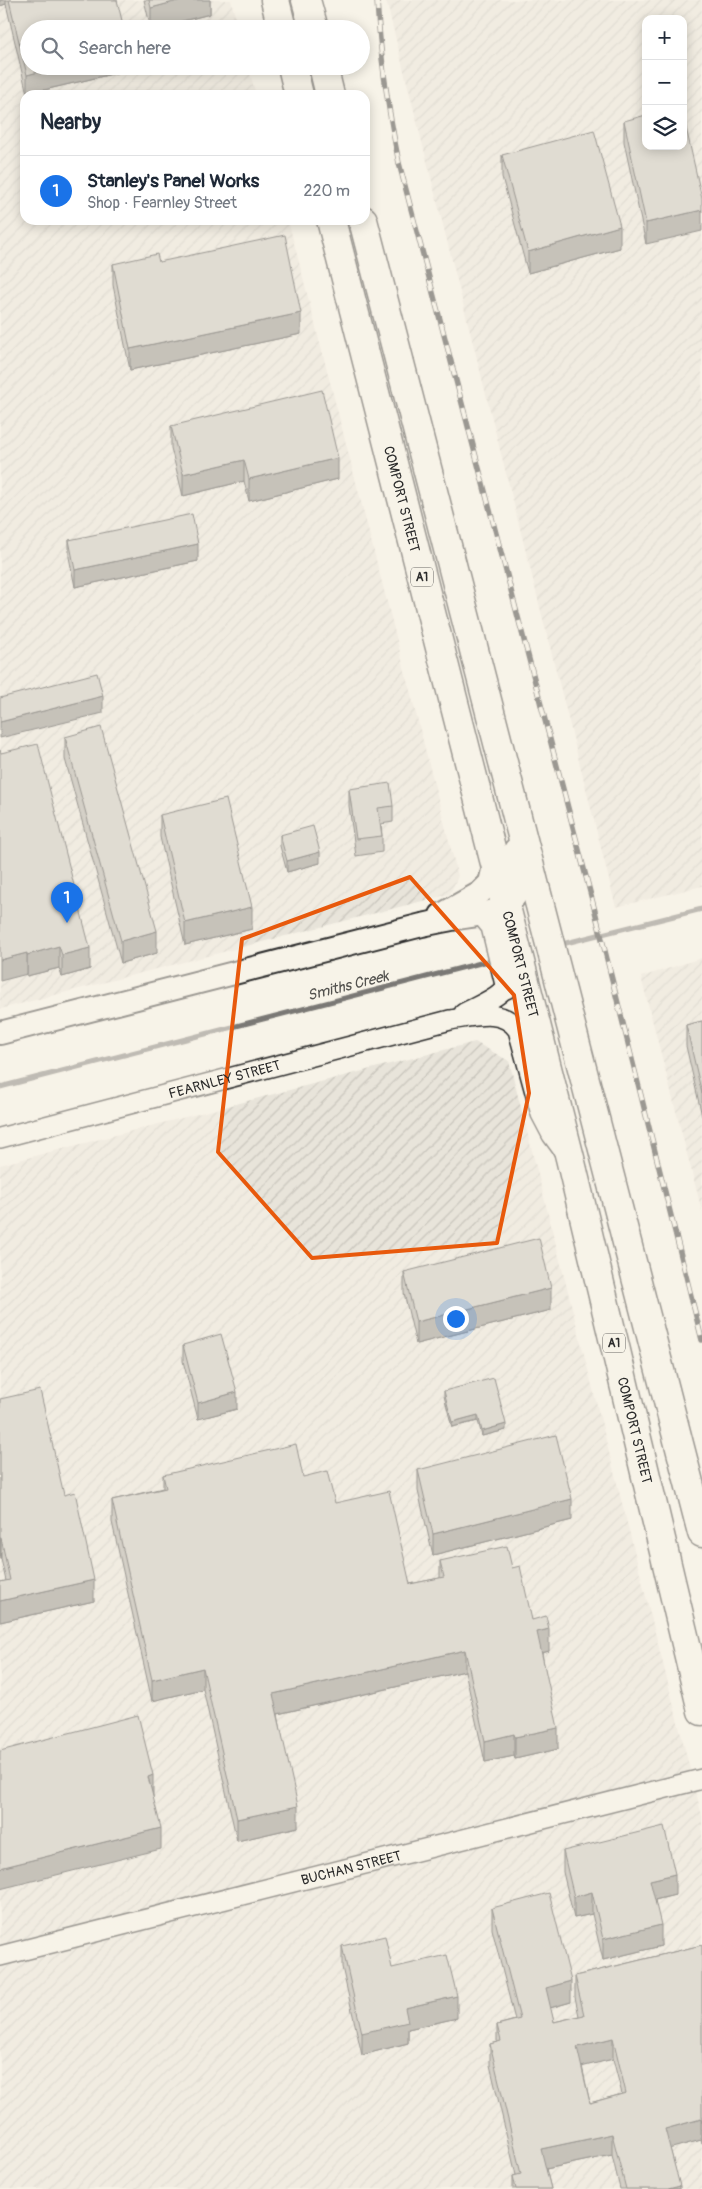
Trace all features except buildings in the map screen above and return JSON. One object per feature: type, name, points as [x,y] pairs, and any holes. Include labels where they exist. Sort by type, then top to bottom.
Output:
[{"type":"highway","points":[[275,0],[280,20]]},
{"type":"highway","points":[[306,0],[312,20]]},
{"type":"highway","points":[[294,75],[298,90]]},
{"type":"highway","points":[[325,75],[329,90]]},
{"type":"highway","name":"COMPORT STREET","points":[[332,225],[495,862],[494,912],[513,934],[515,978],[570,1158],[702,1711]]},
{"type":"highway","name":"A1","points":[[363,225],[492,715],[554,967],[702,1533]]},
{"type":"street","points":[[0,1033],[422,925],[494,912],[517,894],[520,872],[490,756],[492,715]]},
{"type":"street","points":[[422,925],[480,894],[490,883],[495,862]]},
{"type":"street","points":[[494,912],[491,927],[515,978]]},
{"type":"street","name":"FEARNLEY STREET","points":[[450,1020],[501,994],[515,978]]},
{"type":"street","name":"FEARNLEY STREET","points":[[0,1138],[450,1020],[492,1015],[509,1020],[515,1024],[543,1121],[570,1158]]},
{"type":"street","name":"BUCHAN STREET","points":[[0,1956],[702,1779]]},
{"type":"highlighted area","points":[[410,877],[514,995],[529,1093],[497,1243],[312,1258],[218,1152],[242,939]]},
{"type":"shaded area","points":[[0,0],[231,0],[236,20],[20,20],[20,75],[250,75],[255,90],[20,90],[20,225],[289,225],[458,876],[450,894],[0,1009]]},
{"type":"shaded area","points":[[386,0],[702,0],[702,886],[616,907]]},
{"type":"shaded area","points":[[702,958],[702,1211],[641,977]]},
{"type":"shaded area","points":[[475,1042],[509,1061],[702,1816],[702,2189],[0,2189],[0,1165]]},
{"type":"waterway","name":"Smiths Creek","points":[[558,945],[702,909]]},
{"type":"waterway","name":"Smiths Creek","points":[[0,1087],[496,959]]},
{"type":"railway","points":[[377,0],[385,82],[399,163],[595,911],[702,1340]]},
{"type":"place","name":"Stanley's Panel Works","points":[[67,923]]}]
